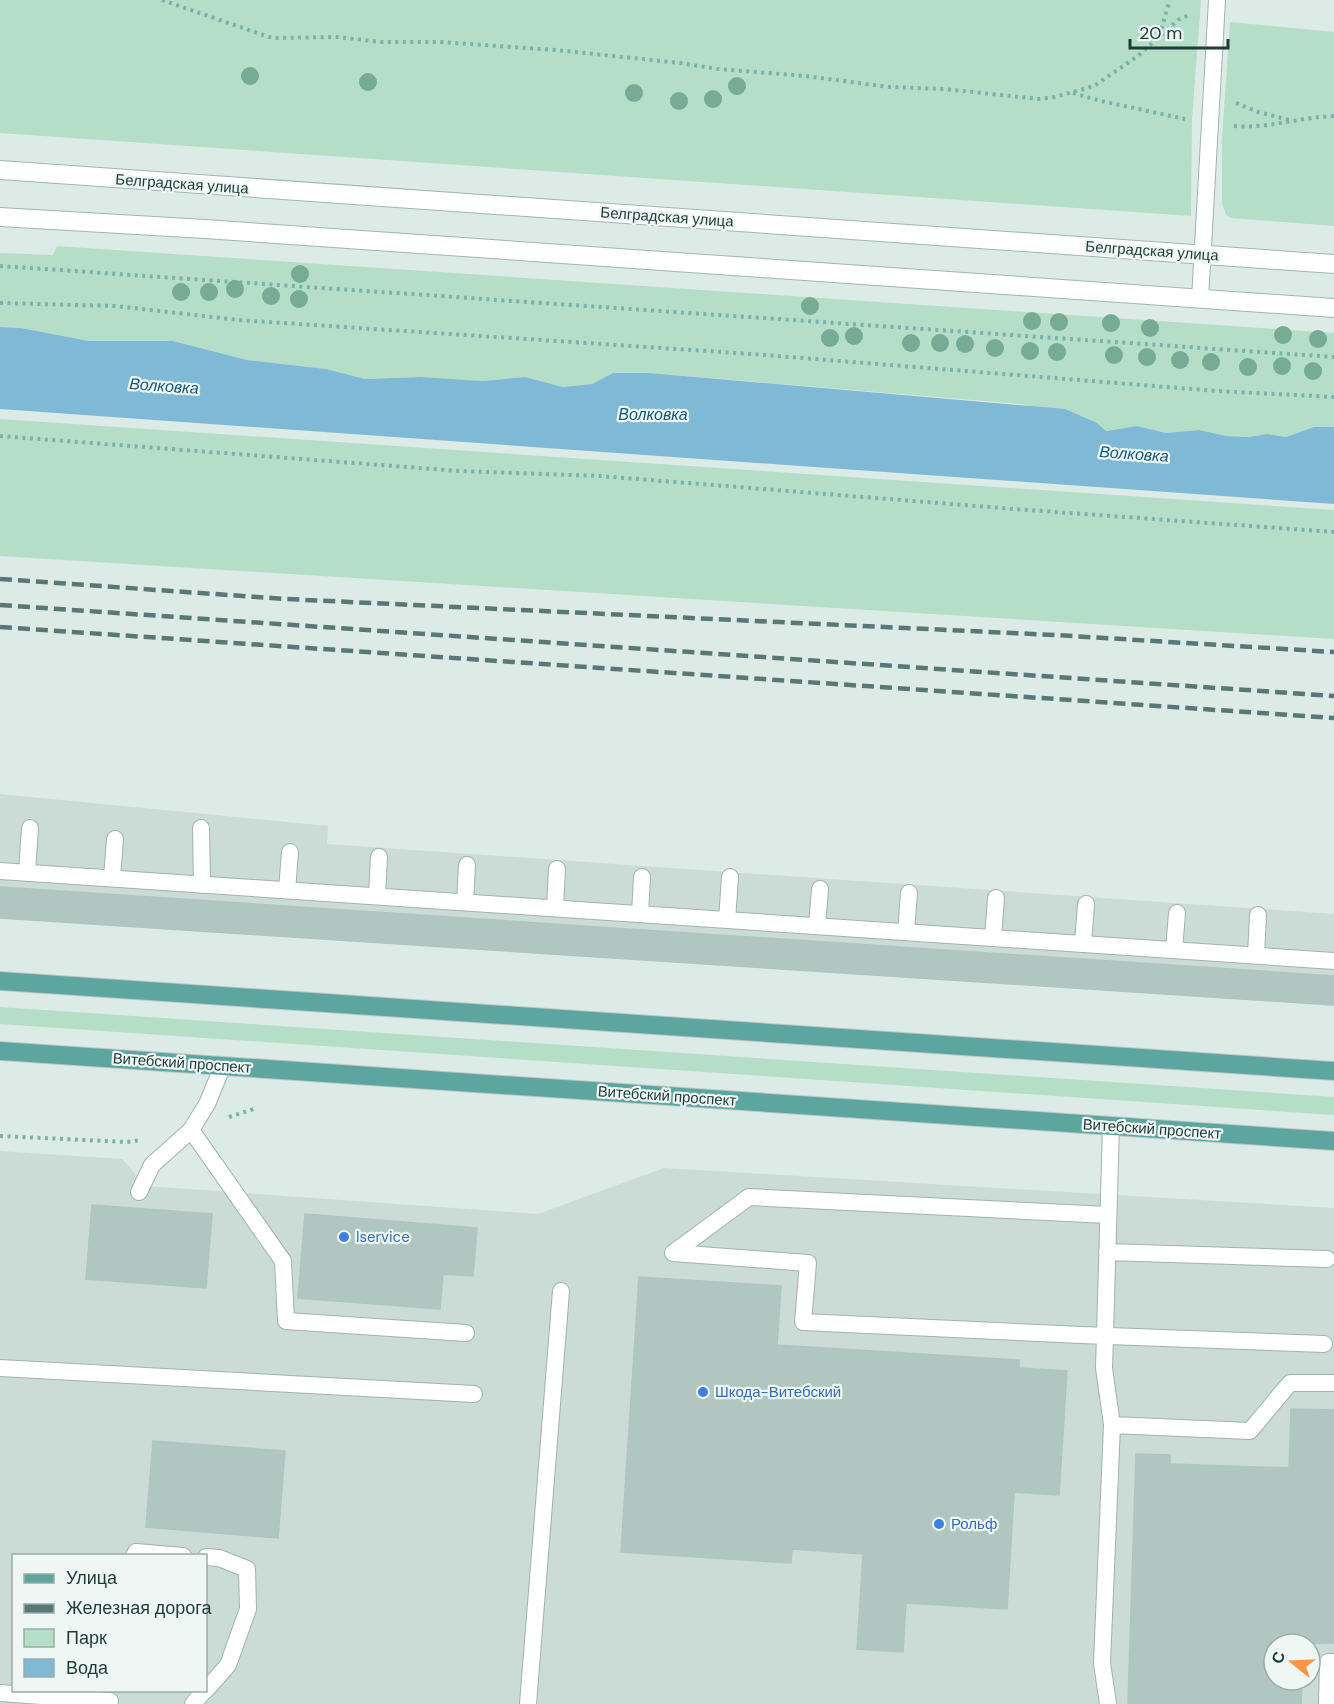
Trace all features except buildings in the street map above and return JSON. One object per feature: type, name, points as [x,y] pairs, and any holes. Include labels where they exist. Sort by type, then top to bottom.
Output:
[{"type":"main road","points":[[0,981],[1334,1071]]},
{"type":"main road","name":"Витебский проспект","points":[[0,1051],[1334,1141]]},
{"type":"street","name":"Белградская улица","points":[[0,170],[1334,264]]},
{"type":"street","points":[[0,217],[205,229],[1334,308]]},
{"type":"lane","points":[[1200,299],[1217,2]]},
{"type":"lane","points":[[27,873],[30,828]]},
{"type":"lane","points":[[201,828],[202,885]]},
{"type":"lane","points":[[112,879],[115,839]]},
{"type":"lane","points":[[287,890],[290,852]]},
{"type":"lane","points":[[377,896],[379,857]]},
{"type":"lane","points":[[465,902],[467,865]]},
{"type":"lane","points":[[555,908],[557,868]]},
{"type":"lane","points":[[0,871],[1334,961]]},
{"type":"lane","points":[[639,914],[642,877]]},
{"type":"lane","points":[[727,920],[730,877]]},
{"type":"lane","points":[[817,926],[820,889]]},
{"type":"lane","points":[[906,932],[909,893]]},
{"type":"lane","points":[[993,938],[996,898]]},
{"type":"lane","points":[[1083,944],[1086,904]]},
{"type":"lane","points":[[1174,950],[1177,913]]},
{"type":"lane","points":[[1256,956],[1258,915]]},
{"type":"lane","points":[[139,1192],[152,1165],[191,1130],[207,1104],[223,1065]]},
{"type":"lane","points":[[1108,1704],[1102,1663],[1112,1425],[1104,1368],[1111,1126]]},
{"type":"lane","points":[[191,1130],[283,1261],[286,1321],[466,1333]]},
{"type":"lane","points":[[1108,1215],[749,1197],[673,1253],[808,1263],[804,1322],[1324,1344]]},
{"type":"lane","points":[[1107,1252],[1327,1259]]},
{"type":"lane","points":[[528,1704],[561,1291]]},
{"type":"lane","points":[[0,1368],[474,1394]]},
{"type":"lane","points":[[1112,1425],[1250,1431],[1290,1383],[1334,1383]]},
{"type":"lane","points":[[135,1554],[136,1552],[160,1554]]},
{"type":"lane","points":[[207,1557],[219,1558],[247,1569],[248,1609],[228,1665],[207,1688]]},
{"type":"lane","points":[[1327,1704],[1328,1662],[1334,1662]]},
{"type":"lane","points":[[193,1704],[203,1692]]},
{"type":"lane","points":[[0,1693],[110,1698]]},
{"type":"path","points":[[162,0],[272,38],[337,37],[556,50],[889,87],[944,89],[1039,99],[1073,93],[1094,86],[1138,56],[1178,20],[1217,2]]},
{"type":"path","points":[[1159,36],[1170,0]]},
{"type":"path","points":[[1073,93],[1209,123],[1250,128],[1293,120],[1334,116]]},
{"type":"path","points":[[1211,94],[1258,112],[1293,120]]},
{"type":"path","points":[[0,266],[1334,357]]},
{"type":"path","points":[[0,303],[115,306],[239,320],[741,353],[1217,391],[1334,397]]},
{"type":"path","points":[[0,436],[459,471],[600,476],[1334,532]]},
{"type":"path","points":[[191,1130],[257,1108]]},
{"type":"path","points":[[0,1136],[127,1142],[148,1138]]},
{"type":"shaded area","points":[[0,794],[328,826],[327,844],[1334,914],[1334,1006],[0,914]]},
{"type":"shaded area","points":[[0,1151],[122,1159],[146,1186],[538,1214],[664,1168],[1334,1208],[1334,1704],[0,1704]]},
{"type":"green space","points":[[0,0],[1201,0],[1192,120],[1191,216],[0,133]]},
{"type":"green space","points":[[1230,22],[1334,32],[1334,226],[1231,218],[1226,215],[1222,203],[1222,139]]},
{"type":"green space","points":[[57,246],[1334,333],[1334,427],[1314,427],[1286,437],[1267,434],[1249,437],[1226,436],[1199,430],[1166,433],[1137,426],[1106,431],[1097,423],[1021,404],[649,373],[613,373],[592,384],[563,387],[525,377],[482,381],[421,377],[365,379],[326,369],[247,360],[173,341],[89,341],[21,328],[0,327],[0,253],[53,255]]},
{"type":"green space","points":[[0,419],[1334,510],[1334,639],[0,556]]},
{"type":"green space","points":[[0,1007],[1334,1097],[1334,1115],[0,1024]]},
{"type":"water","name":"Волковка","points":[[0,327],[21,328],[89,341],[173,341],[247,360],[326,369],[365,379],[421,377],[482,381],[525,377],[563,387],[592,384],[613,373],[649,373],[1065,409],[1097,423],[1106,431],[1137,426],[1166,433],[1199,430],[1226,436],[1249,437],[1267,434],[1286,437],[1314,427],[1334,427],[1334,504],[0,409]]},
{"type":"railway","points":[[0,579],[286,599],[1055,635],[1334,652]]},
{"type":"railway","points":[[0,605],[1334,696]]},
{"type":"railway","points":[[0,627],[1334,718]]},
{"type":"place","name":"Iservice","points":[[344,1237]]},
{"type":"place","name":"Шкода-Витебский","points":[[703,1392]]},
{"type":"place","name":"Рольф","points":[[939,1524]]}]
